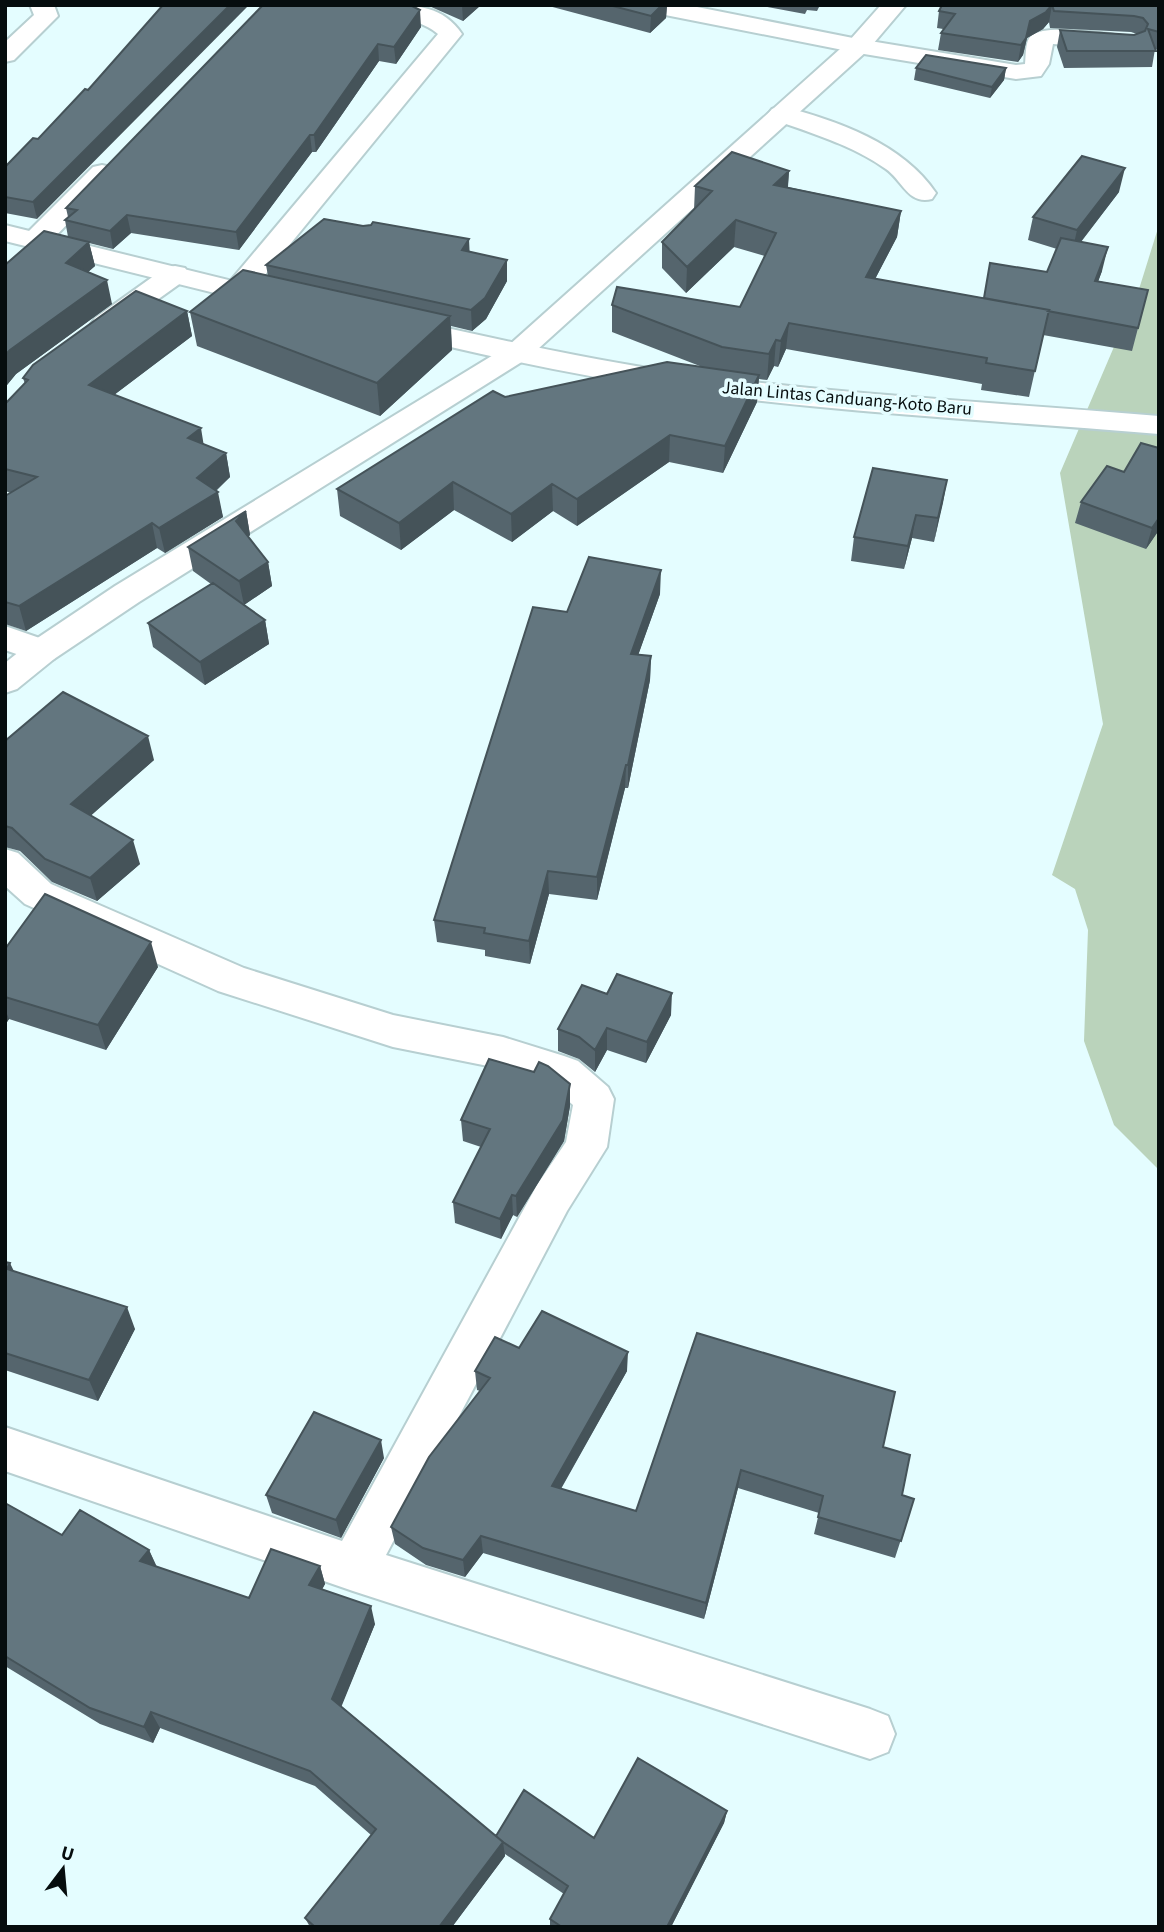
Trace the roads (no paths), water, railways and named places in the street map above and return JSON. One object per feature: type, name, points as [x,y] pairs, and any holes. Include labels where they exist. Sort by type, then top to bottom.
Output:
[{"type":"street","points":[[5,54],[46,16],[42,5]]},
{"type":"street","points":[[236,292],[450,34],[447,28],[439,23],[397,5]]},
{"type":"street","points":[[650,5],[858,46],[1016,72],[1032,71],[1037,64],[1040,41],[1051,37],[1130,42]]},
{"type":"street","points":[[5,681],[42,651],[127,594],[518,352],[858,46],[894,5]]},
{"type":"street","points":[[781,114],[860,142],[898,165],[923,192]]},
{"type":"street","points":[[37,239],[123,151]]},
{"type":"street","points":[[5,233],[175,274],[236,292],[303,306]]},
{"type":"street","points":[[86,338],[175,274]]},
{"type":"street","name":"Jalan Lintas Canduang-Koto Baru","points":[[370,321],[518,352],[685,382],[804,397],[1159,425]]},
{"type":"street","points":[[5,637],[42,651]]},
{"type":"street","points":[[5,863],[38,894],[232,980],[393,1031],[503,1053],[564,1073],[594,1099],[586,1147],[552,1198],[353,1568]]},
{"type":"street","points":[[5,1449],[353,1568],[870,1734]]}]
